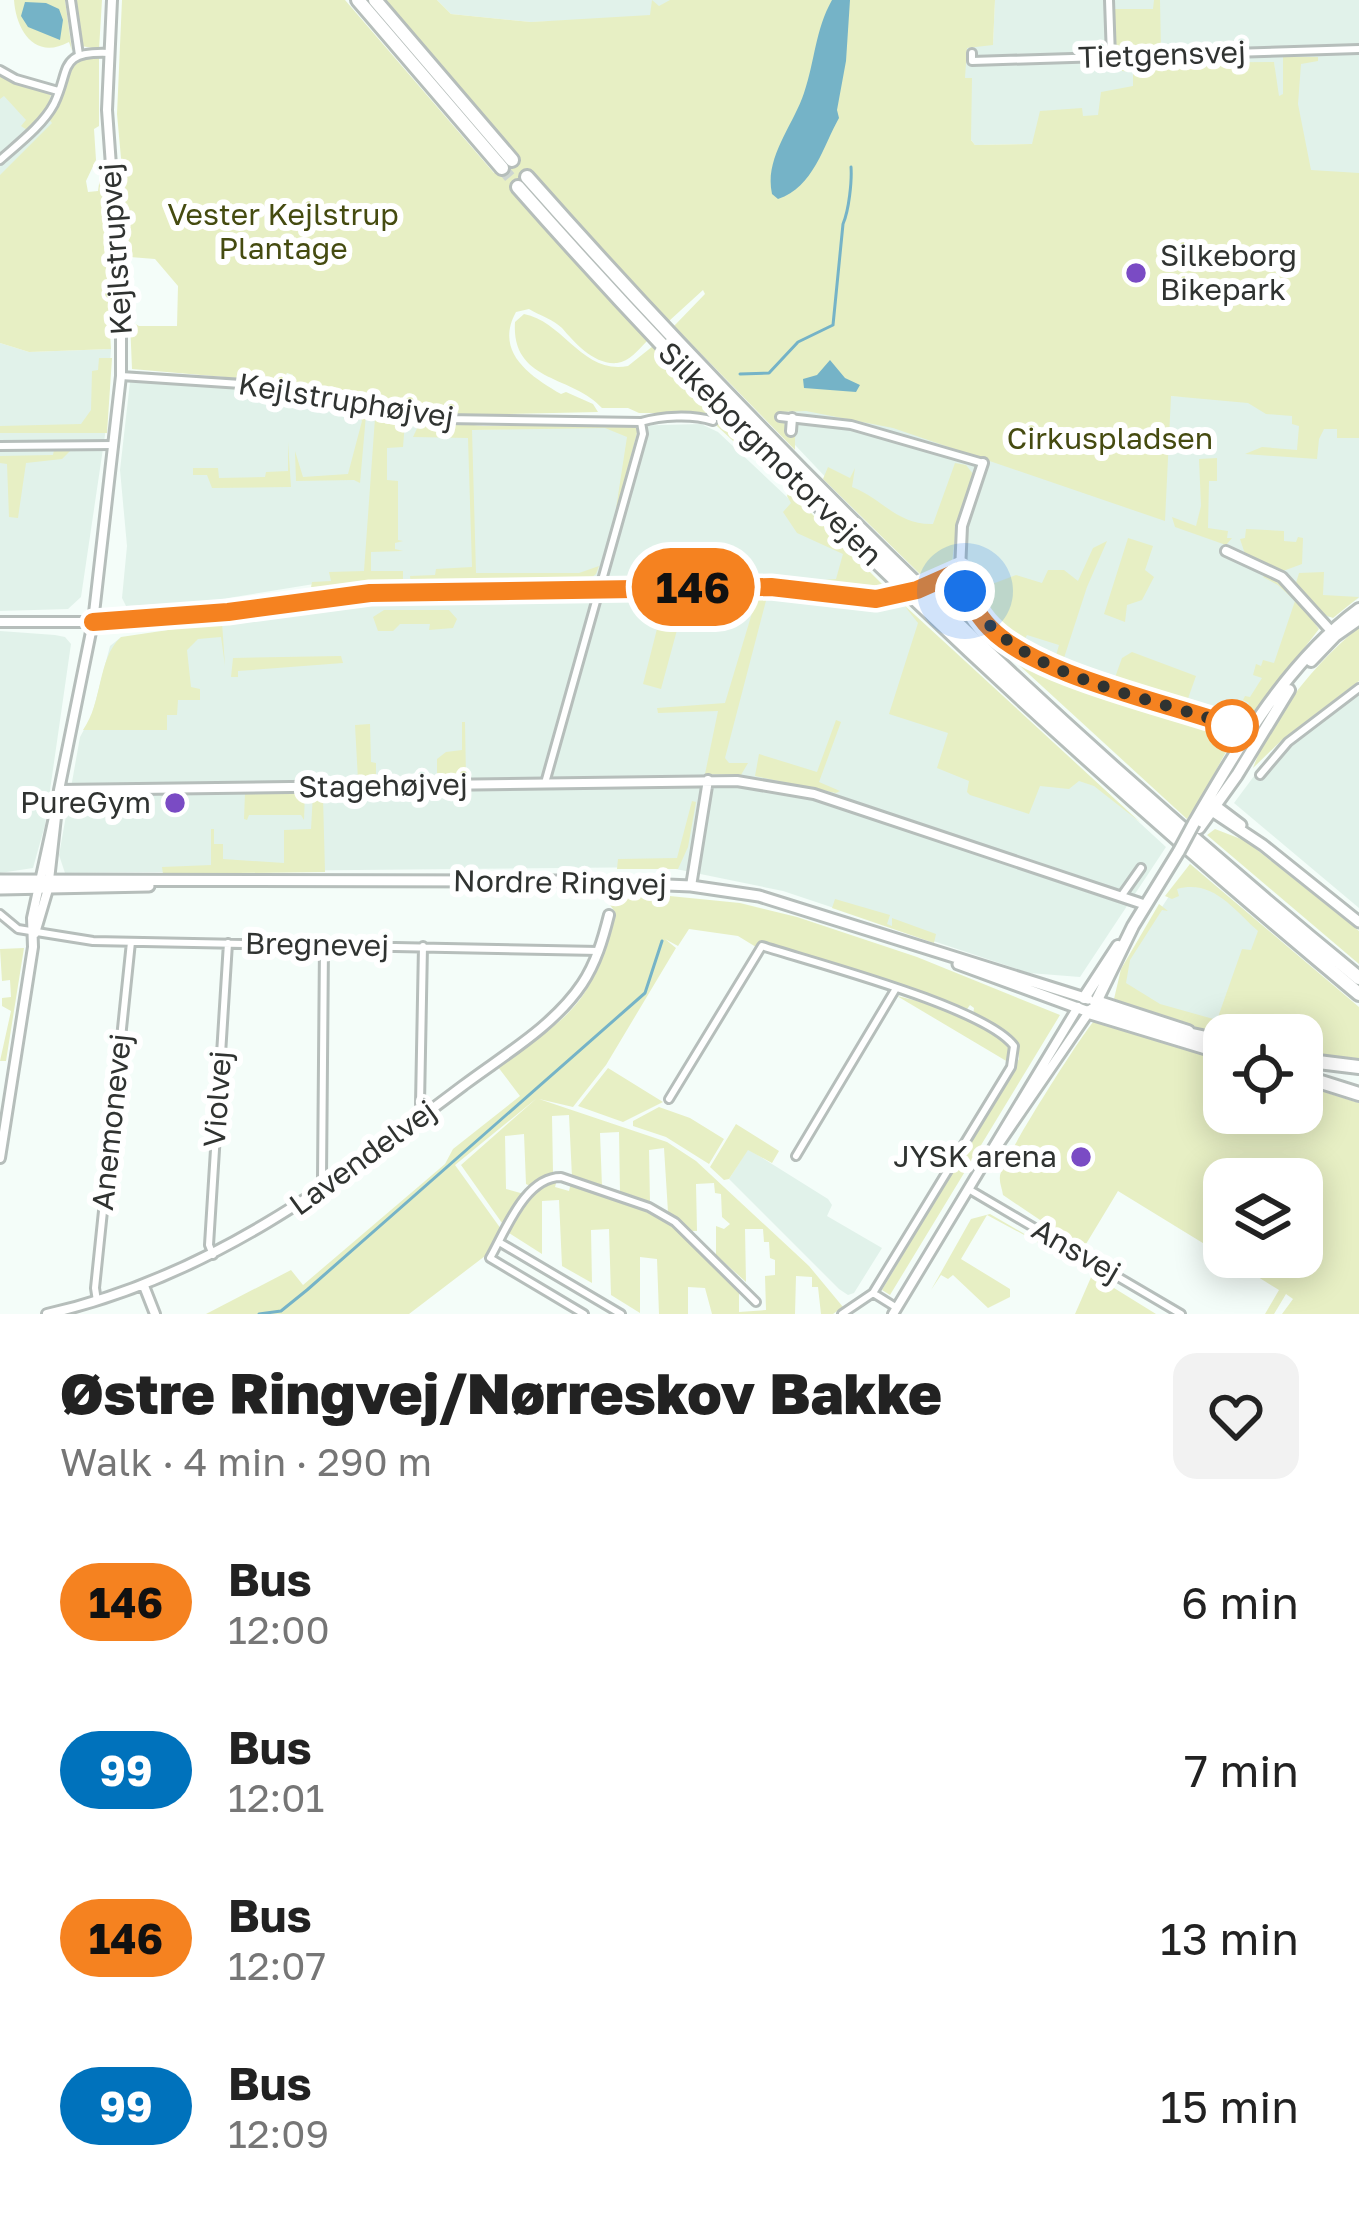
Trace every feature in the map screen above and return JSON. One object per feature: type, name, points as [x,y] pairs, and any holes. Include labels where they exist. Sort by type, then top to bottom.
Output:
[{"type":"highway","points":[[358,0],[507,164],[375,0]]},
{"type":"highway","name":"Silkeborgmotorvejen","points":[[1359,978],[1115,769],[919,585],[522,182],[782,468],[958,641],[1160,825],[1359,994]]},
{"type":"highway","points":[[1087,1005],[1203,1037]]},
{"type":"highway","points":[[1087,1005],[1203,1046]]},
{"type":"highway","points":[[1323,1063],[1359,1067]]},
{"type":"highway","points":[[1323,1083],[1359,1094]]},
{"type":"main road","points":[[1211,806],[1279,693],[1359,609]]},
{"type":"main road","points":[[1087,1005],[1178,852],[1287,693],[1333,633],[1359,620]]},
{"type":"main road","points":[[1211,806],[1359,922]]},
{"type":"main road","name":"Nordre Ringvej","points":[[0,880],[44,884],[573,881],[691,886],[760,896],[1087,1005]]},
{"type":"main road","name":"Nordre Ringvej","points":[[0,890],[44,884]]},
{"type":"main road","name":"Nordre Ringvej","points":[[931,952],[1087,1005]]},
{"type":"street","points":[[71,0],[79,55]]},
{"type":"street","name":"Kejlstrupvej","points":[[0,1158],[35,933],[32,918],[44,884],[93,622],[121,376],[121,305],[107,110],[112,0]]},
{"type":"street","points":[[1109,0],[1111,57]]},
{"type":"street","name":"Tietgensvej","points":[[972,53],[972,61],[1359,49]]},
{"type":"street","points":[[0,160],[47,113],[63,69],[79,55],[109,53]]},
{"type":"street","points":[[0,70],[58,91]]},
{"type":"street","name":"Kejlstruphøjvej","points":[[121,376],[273,386],[445,419],[712,421]]},
{"type":"street","points":[[780,417],[851,425],[982,463],[958,543],[960,571],[974,609],[987,626],[1025,655],[1232,726]]},
{"type":"street","points":[[791,431],[792,418]]},
{"type":"street","points":[[545,783],[643,434],[641,422]]},
{"type":"street","points":[[0,446],[114,445]]},
{"type":"street","points":[[1226,551],[1282,577],[1333,633]]},
{"type":"street","points":[[0,622],[93,622],[228,612],[340,595],[771,587],[844,598],[888,598],[960,571]]},
{"type":"street","points":[[1260,775],[1286,744],[1359,688]]},
{"type":"street","points":[[691,886],[707,780]]},
{"type":"street","name":"Stagehøjvej","points":[[59,790],[707,780],[765,784],[814,794],[1146,905]]},
{"type":"street","points":[[1121,895],[1141,868]]},
{"type":"street","points":[[0,914],[13,927],[35,933]]},
{"type":"street","name":"Lavendelvej","points":[[47,1314],[144,1286],[213,1255],[327,1187],[554,1017],[581,986],[609,915]]},
{"type":"street","name":"Bregnevej","points":[[35,933],[131,942],[598,952]]},
{"type":"street","name":"Anemonevej","points":[[97,1301],[131,942]]},
{"type":"street","name":"Violvej","points":[[213,1255],[209,1245],[228,943]]},
{"type":"street","points":[[324,945],[322,1178],[327,1187]]},
{"type":"street","points":[[423,946],[420,1104],[425,1114]]},
{"type":"street","points":[[669,1099],[762,946],[895,990],[1003,1034],[1015,1053],[1006,1076],[873,1293],[842,1314]]},
{"type":"street","points":[[796,1156],[895,990]]},
{"type":"street","points":[[873,1293],[895,1311],[1004,1125],[1087,1005]]},
{"type":"street","points":[[584,1314],[490,1258],[541,1181],[561,1178],[649,1207],[675,1222],[756,1301]]},
{"type":"street","name":"Ansvej","points":[[970,1190],[1180,1314]]},
{"type":"street","points":[[499,1242],[621,1314]]},
{"type":"street","points":[[144,1286],[155,1314]]},
{"type":"shaded area","points":[[437,0],[689,0],[656,17],[531,22],[451,14]]},
{"type":"shaded area","points":[[995,0],[1359,0],[1359,226],[1279,147],[1274,62],[1181,141],[975,145],[953,116],[956,48],[993,44]]},
{"type":"shaded area","points":[[0,86],[62,103],[55,132],[0,177]]},
{"type":"shaded area","points":[[0,343],[29,352],[111,349],[105,435],[81,597],[68,609],[0,611]]},
{"type":"shaded area","points":[[130,382],[245,387],[471,430],[701,424],[718,432],[856,562],[845,591],[773,584],[363,582],[314,584],[204,602],[126,606],[122,598],[127,546],[120,470]]},
{"type":"shaded area","points":[[1167,396],[1289,399],[1359,410],[1359,598],[1311,629],[1234,733],[1093,689],[1013,658],[978,625],[933,570],[833,485],[777,426],[780,409]]},
{"type":"shaded area","points":[[756,591],[865,607],[900,602],[1166,847],[1080,977],[1029,973],[783,891],[666,867],[65,873],[59,855],[80,737],[92,715],[110,646],[120,638],[376,600]]},
{"type":"shaded area","points":[[0,631],[55,635],[71,644],[45,825],[33,868],[0,873]]},
{"type":"shaded area","points":[[1359,684],[1359,908],[1234,803],[1283,737]]},
{"type":"shaded area","points":[[1190,864],[1359,1008],[1323,1025],[1323,1014],[1203,1014],[1203,1028],[1119,1001],[1128,959]]},
{"type":"shaded area","points":[[748,1149],[828,1199],[832,1205],[827,1216],[882,1248],[854,1293],[839,1289],[729,1179]]},
{"type":"green space","points":[[14,0],[65,0],[72,51],[69,42],[46,48],[29,39]]},
{"type":"green space","points":[[73,0],[102,0],[99,49],[81,46]]},
{"type":"green space","points":[[122,0],[345,0],[494,173],[517,155],[385,0],[437,0],[451,14],[531,22],[650,15],[652,0],[659,6],[670,0],[995,0],[993,45],[967,48],[965,78],[972,78],[971,140],[975,145],[1032,144],[1040,111],[1082,108],[1083,116],[1098,115],[1101,92],[1133,86],[1133,72],[1122,71],[1122,63],[1274,62],[1279,96],[1283,94],[1283,57],[1318,57],[1318,61],[1301,64],[1298,104],[1311,170],[1359,173],[1359,438],[1337,438],[1337,429],[1324,429],[1317,459],[1245,454],[1262,447],[1297,450],[1299,426],[1292,424],[1292,416],[1266,414],[1248,403],[1171,396],[1165,521],[893,428],[806,411],[779,412],[778,422],[784,423],[788,433],[795,433],[795,450],[674,326],[705,294],[703,290],[669,321],[532,172],[513,193],[647,341],[626,360],[609,363],[593,357],[559,325],[529,309],[516,312],[510,326],[512,351],[538,379],[561,394],[593,404],[598,412],[462,415],[289,384],[293,375],[287,373],[282,382],[132,369],[130,321],[139,326],[177,326],[178,286],[155,259],[130,257],[117,114]]},
{"type":"green space","points":[[1154,0],[1160,0],[1161,51],[1123,53],[1115,45],[1114,9],[1153,9]]},
{"type":"green space","points":[[88,56],[99,58],[99,126],[94,129],[96,160],[86,181],[88,192],[98,191],[101,170],[111,349],[29,352],[0,343],[0,175],[52,123],[48,118],[67,75]]},
{"type":"green space","points":[[0,75],[51,95],[27,130],[21,126],[26,120],[4,96],[0,99]]},
{"type":"green space","points":[[524,314],[550,326],[598,363],[612,367],[628,366],[653,346],[749,451],[703,413],[602,408],[546,376],[523,357],[516,342],[515,322]]},
{"type":"green space","points":[[99,358],[112,358],[107,433],[0,433],[0,426],[81,424],[91,410],[92,371],[98,370]]},
{"type":"green space","points":[[260,388],[363,410],[360,483],[296,481],[295,451],[303,477],[348,474],[362,421],[357,412],[257,392]]},
{"type":"green space","points":[[380,413],[400,416],[405,422],[403,447],[387,448],[387,480],[398,481],[398,540],[403,541],[395,543],[395,549],[403,551],[371,552],[371,571],[403,571],[403,585],[311,587],[312,582],[331,581],[329,572],[364,571],[375,418]]},
{"type":"green space","points":[[421,420],[484,426],[632,424],[638,429],[615,515],[627,437],[605,428],[472,430],[476,573],[579,573],[599,566],[596,574],[583,584],[411,585],[410,576],[472,567],[468,438],[413,437]]},
{"type":"green space","points":[[288,442],[291,487],[212,488],[207,475],[193,475],[193,468],[218,468],[219,478],[265,477],[266,472],[288,471]]},
{"type":"green space","points":[[72,449],[62,459],[26,463],[18,518],[9,517],[7,464],[0,463],[0,456],[53,455],[54,450]]},
{"type":"green space","points":[[1217,458],[1217,481],[1209,481],[1208,528],[1228,531],[1227,538],[1232,538],[1226,545],[1175,527],[1172,517],[1196,526],[1201,506],[1199,459]]},
{"type":"green space","points":[[955,463],[966,465],[973,474],[957,522],[952,562],[924,578],[823,479],[828,467],[850,478],[855,468],[852,487],[900,516],[933,524]]},
{"type":"green space","points":[[789,491],[889,591],[850,594],[800,587],[836,579],[843,554],[797,533],[783,512],[791,503]]},
{"type":"green space","points":[[1246,529],[1284,531],[1284,541],[1303,538],[1302,564],[1283,571],[1245,554],[1240,539],[1245,538]]},
{"type":"green space","points":[[1128,538],[1153,546],[1145,570],[1154,577],[1142,600],[1127,605],[1125,622],[1104,614]]},
{"type":"green space","points":[[1107,541],[1062,664],[1036,656],[1055,659],[1059,645],[1027,635],[1022,644],[1030,653],[996,626],[971,592],[1016,575],[1042,583],[1048,570],[1064,570],[1078,581],[1093,548]]},
{"type":"green space","points":[[1324,572],[1323,595],[1359,597],[1333,618],[1296,583],[1299,573]]},
{"type":"green space","points":[[1267,573],[1288,588],[1319,629],[1243,727],[1222,716],[1238,719],[1249,703],[1243,700],[1245,696],[1250,697],[1262,678],[1253,675],[1256,664],[1261,666],[1263,660],[1274,663],[1295,601],[1263,577]]},
{"type":"green space","points":[[946,583],[958,590],[985,630],[1021,658],[1210,724],[1216,737],[1227,728],[1240,730],[1187,819],[936,589]]},
{"type":"green space","points":[[758,593],[768,593],[725,758],[729,763],[748,763],[741,775],[705,774],[718,711],[658,713],[657,708],[725,703]]},
{"type":"green space","points":[[903,604],[1141,823],[1094,786],[1079,781],[1069,789],[1040,786],[1029,814],[970,795],[969,781],[937,768],[948,733],[889,714],[918,623]]},
{"type":"green space","points":[[384,610],[449,610],[457,619],[453,628],[429,630],[430,624],[400,624],[393,631],[378,631],[373,617]]},
{"type":"green space","points":[[680,619],[661,689],[643,684],[659,621]]},
{"type":"green space","points":[[222,622],[225,666],[221,637],[198,639],[187,650],[191,687],[200,689],[200,700],[178,700],[177,715],[167,715],[167,730],[83,730],[108,657],[121,637]]},
{"type":"green space","points":[[1359,627],[1359,681],[1253,768],[1297,691]]},
{"type":"green space","points":[[1132,652],[1196,676],[1185,707],[1113,683],[1122,658]]},
{"type":"green space","points":[[341,656],[343,663],[238,671],[238,677],[231,677],[233,658]]},
{"type":"green space","points":[[836,720],[841,722],[819,782],[840,791],[755,776],[759,754],[817,772]]},
{"type":"green space","points":[[462,722],[466,778],[437,779],[437,759],[462,750]]},
{"type":"green space","points":[[370,724],[376,778],[358,780],[355,725]]},
{"type":"green space","points":[[305,792],[304,820],[301,815],[249,815],[244,819],[245,793]]},
{"type":"green space","points":[[313,794],[323,797],[325,872],[163,874],[162,867],[211,865],[211,829],[214,844],[223,844],[223,859],[284,863],[284,830],[311,829]]},
{"type":"green space","points":[[692,801],[696,802],[688,847],[678,869],[617,869],[618,859],[677,858]]},
{"type":"green space","points":[[1215,829],[1246,841],[1359,931],[1359,964],[1207,835]]},
{"type":"green space","points":[[1190,864],[1359,1007],[1359,1060],[1323,1056],[1323,1014],[1219,1014],[1242,949],[1251,950],[1258,931],[1212,892],[1190,887],[1177,889],[1179,896],[1172,899],[1165,896]]},
{"type":"green space","points":[[599,889],[740,903],[797,917],[917,957],[1060,1015],[890,1295],[882,1290],[1019,1059],[1015,1042],[973,1016],[970,1005],[965,1012],[761,942],[756,947],[738,936],[689,929],[678,946],[665,939],[676,948],[606,1065],[573,1107],[539,1099],[667,1142],[696,1161],[809,1266],[843,1307],[833,1314],[821,1314],[812,1277],[796,1276],[795,1314],[712,1314],[705,1288],[688,1287],[688,1314],[659,1314],[657,1259],[640,1257],[640,1313],[611,1295],[609,1229],[591,1230],[592,1283],[562,1266],[559,1200],[542,1201],[542,1254],[509,1233],[533,1194],[557,1180],[555,1187],[569,1191],[571,1183],[648,1209],[672,1224],[739,1289],[739,1312],[766,1310],[765,1276],[775,1275],[775,1260],[770,1258],[763,1229],[745,1229],[746,1282],[716,1255],[716,1226],[724,1229],[730,1224],[722,1217],[721,1194],[715,1193],[714,1183],[696,1184],[697,1231],[668,1212],[664,1148],[649,1150],[650,1202],[620,1192],[619,1132],[600,1133],[602,1187],[572,1177],[569,1115],[552,1116],[553,1172],[530,1186],[526,1184],[524,1134],[505,1136],[506,1189],[524,1194],[502,1223],[461,1165],[537,1098],[455,1165],[501,1229],[485,1256],[409,1314],[206,1314],[291,1270],[303,1285],[445,1164],[453,1149],[520,1096],[498,1067],[562,1019],[587,988],[615,912]]},
{"type":"green space","points":[[835,899],[890,915],[887,924],[892,926],[892,918],[936,934],[934,943],[832,908]]},
{"type":"green space","points":[[1159,904],[1168,911],[1162,910],[1130,960],[1126,983],[1160,1004],[1203,1016],[1203,1030],[1114,999],[1121,969]]},
{"type":"green space","points":[[24,948],[6,1061],[0,1061],[11,1011],[2,1006],[2,998],[11,997],[10,980],[2,981],[0,949]]},
{"type":"green space","points":[[897,996],[979,1025],[994,1034],[1012,1056],[1008,1062]]},
{"type":"green space","points":[[1094,1021],[1203,1053],[1203,1134],[1323,1134],[1323,1092],[1359,1103],[1359,1314],[1282,1314],[1293,1299],[1286,1294],[1274,1314],[1265,1314],[1279,1290],[1260,1278],[1323,1278],[1323,1158],[1203,1158],[1203,1243],[1118,1191],[1083,1249],[1003,1195],[1004,1165]]},
{"type":"green space","points":[[608,1068],[663,1102],[623,1122],[578,1106]]},
{"type":"green space","points":[[659,1107],[690,1118],[724,1139],[709,1164],[666,1137],[633,1126],[633,1121]]},
{"type":"green space","points":[[736,1124],[779,1151],[772,1163],[748,1150],[724,1180],[710,1167]]},
{"type":"green space","points":[[990,1214],[1052,1250],[987,1215],[961,1259],[1010,1289],[1010,1297],[988,1308],[953,1275],[948,1279],[941,1275],[931,1290],[971,1219]]},
{"type":"green space","points":[[1093,1275],[1156,1314],[1075,1314]]},
{"type":"water","points":[[832,0],[850,0],[839,118],[809,175],[778,199],[772,194],[772,168],[804,93]]},
{"type":"water","points":[[25,2],[59,9],[63,20],[60,40],[28,27],[21,16]]},
{"type":"water","points":[[830,360],[845,378],[860,385],[856,392],[804,388],[803,379],[817,375]]},
{"type":"waterway","points":[[740,374],[769,373],[798,342],[833,325],[851,167]]},
{"type":"waterway","points":[[259,1314],[281,1311],[307,1290],[645,993],[662,941]]},
{"type":"tunnel","points":[[502,168],[518,187]]},
{"type":"bus line","name":"146","points":[[93,622],[228,612],[370,593],[771,587],[876,599],[902,595],[960,571],[965,591],[987,626],[1025,655],[1232,726]]},
{"type":"place","name":"Silkeborg Bikepark","points":[[1136,273]]},
{"type":"place","name":"PureGym","points":[[175,803]]},
{"type":"place","name":"JYSK arena","points":[[1081,1157]]},
{"type":"route","points":[[965,591],[987,626],[1025,655],[1232,726]]},
{"type":"park label","name":"Vester Kejlstrup Plantage","points":[[283,232]]},
{"type":"park label","name":"Cirkuspladsen","points":[[1110,439]]}]
